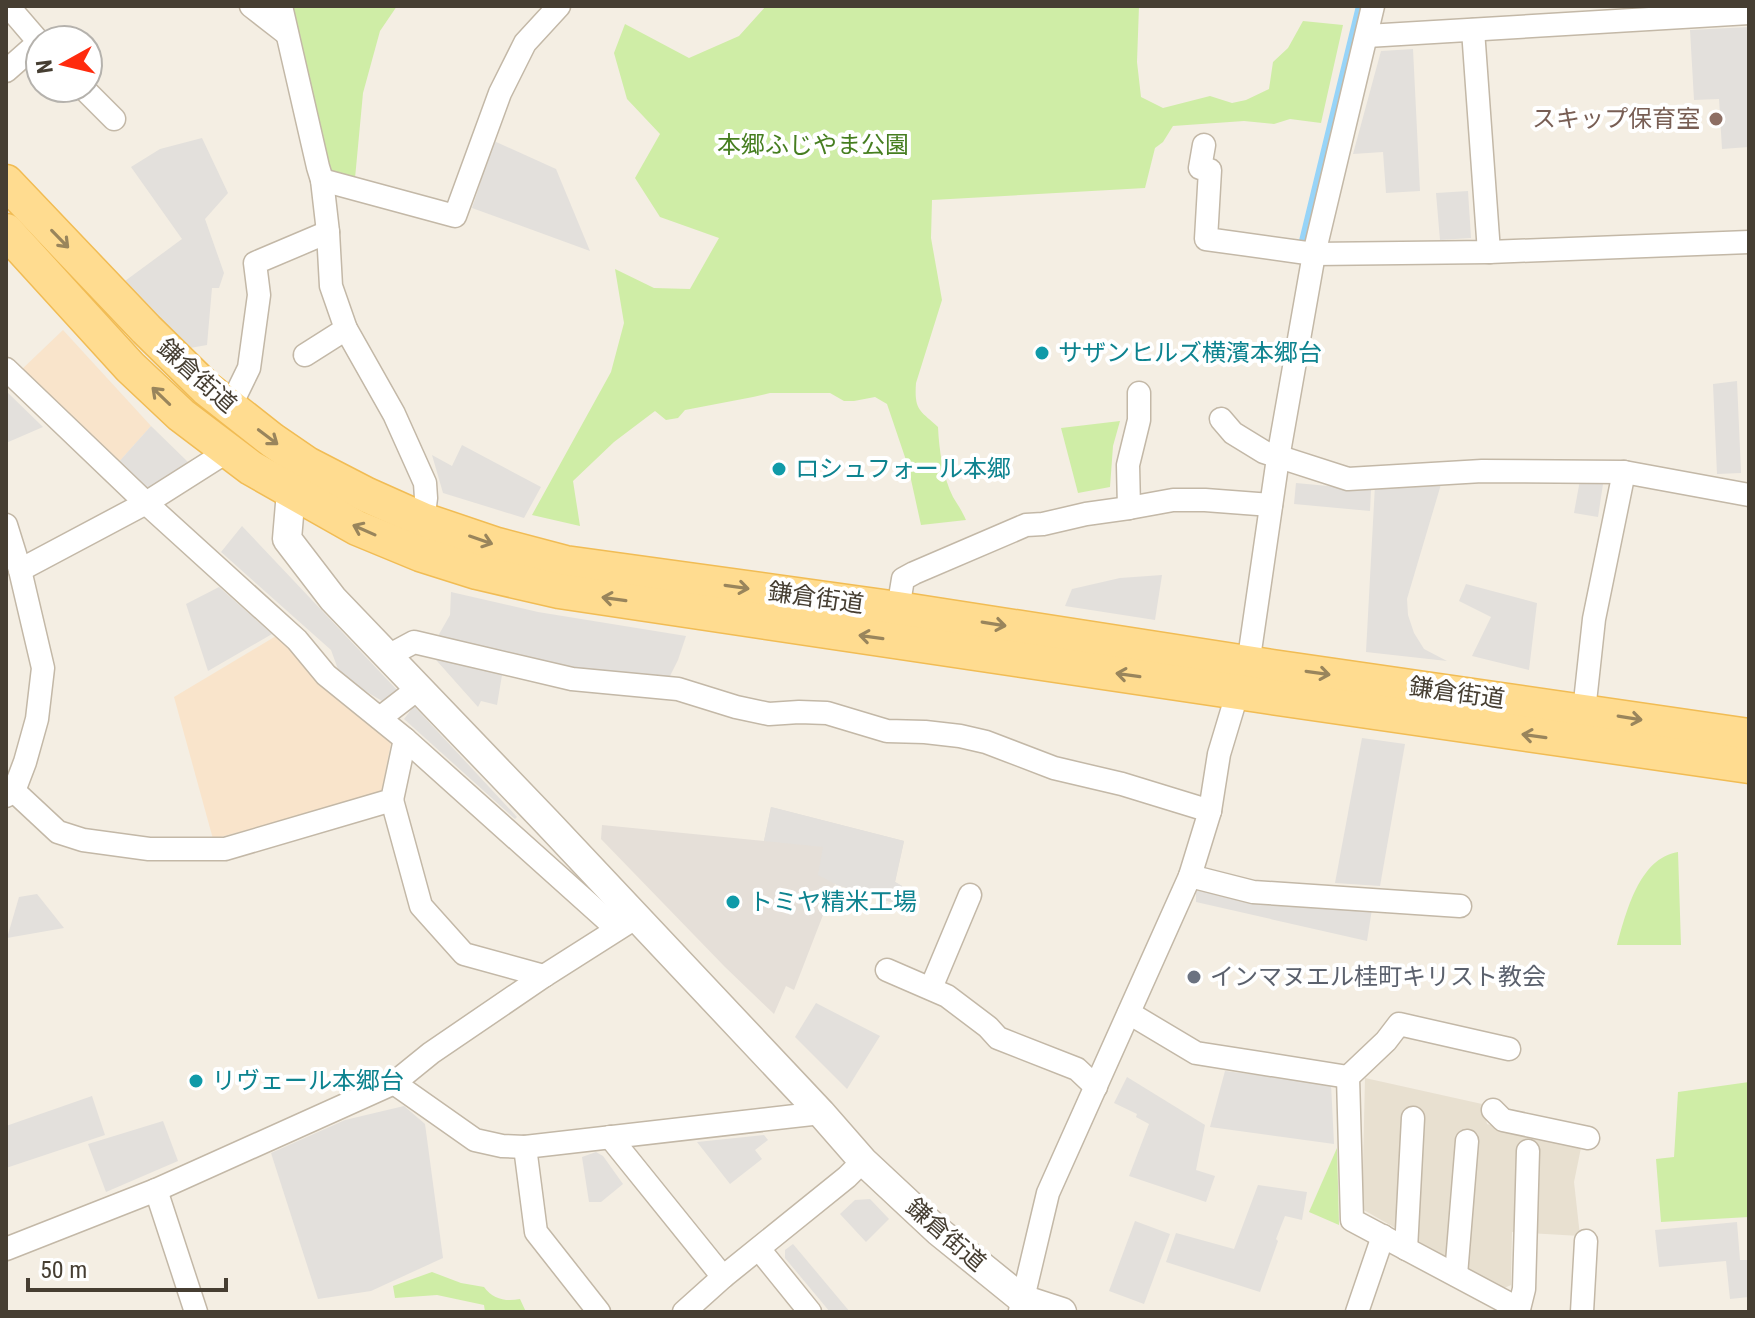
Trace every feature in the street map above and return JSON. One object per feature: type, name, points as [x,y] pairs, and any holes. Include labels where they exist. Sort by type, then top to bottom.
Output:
[{"type":"main road","name":"鎌倉街道","points":[[6,182],[207,389],[272,440],[299,478],[357,528],[420,554],[477,572],[559,591],[1243,677],[1584,711],[1749,736]]},
{"type":"main road","name":"鎌倉街道","points":[[6,231],[130,367],[181,415],[251,468],[367,495],[423,520],[497,545],[565,563],[898,609],[1517,733],[1749,766]]},
{"type":"street","points":[[8,6],[24,25]]},
{"type":"street","points":[[251,6],[287,34]]},
{"type":"street","points":[[281,6],[322,180],[331,286],[346,329],[394,414],[425,483],[420,554]]},
{"type":"street","points":[[322,180],[455,216],[500,93],[525,43],[559,6]]},
{"type":"street","points":[[1039,1307],[1048,1193],[1190,876],[1210,811],[1219,754],[1243,677],[1314,254],[1373,6]]},
{"type":"street","points":[[1367,36],[1749,13]]},
{"type":"street","points":[[1473,30],[1489,252]]},
{"type":"street","points":[[6,71],[24,56]]},
{"type":"street","points":[[99,104],[114,119]]},
{"type":"street","points":[[1204,145],[1200,168],[1210,170],[1206,239],[1314,254],[1489,252],[1749,242]]},
{"type":"street","points":[[230,407],[249,368],[259,295],[255,263],[328,232]]},
{"type":"street","points":[[305,355],[346,329]]},
{"type":"street","points":[[6,369],[146,503],[297,640],[326,675],[627,923],[431,1053],[394,1083],[156,1190],[7,1247]]},
{"type":"street","points":[[1129,508],[1128,465],[1139,420],[1139,393]]},
{"type":"street","points":[[1221,419],[1233,433],[1278,458],[1348,479],[1482,471],[1624,472],[1749,495]]},
{"type":"street","points":[[20,570],[146,503],[228,451]]},
{"type":"street","points":[[1584,711],[1594,619],[1624,472]]},
{"type":"street","name":"鎌倉街道","points":[[299,478],[287,539],[333,599],[417,687],[627,923],[821,1113],[863,1161],[938,1231],[1039,1307]]},
{"type":"street","points":[[898,609],[903,579],[1026,525],[1173,500],[1270,505]]},
{"type":"street","points":[[6,525],[43,668],[37,719],[25,762],[10,794],[58,832],[83,840],[149,849],[225,849],[392,800]]},
{"type":"street","points":[[6,610],[29,612]]},
{"type":"street","points":[[388,656],[414,642],[572,679],[678,689],[769,714],[827,713],[887,731],[960,736],[986,742],[1054,768],[1122,784],[1210,811]]},
{"type":"street","points":[[380,718],[417,687]]},
{"type":"street","points":[[405,739],[392,800],[421,906],[464,954],[544,976]]},
{"type":"street","points":[[1190,876],[1253,892],[1460,906]]},
{"type":"street","points":[[931,988],[970,895]]},
{"type":"street","points":[[887,970],[947,996],[998,1038],[1077,1069],[1096,1087]]},
{"type":"street","points":[[1129,1013],[1196,1053],[1348,1077]]},
{"type":"street","points":[[1509,1049],[1399,1024],[1386,1041],[1348,1077],[1352,1220],[1519,1311],[1524,1289],[1528,1151]]},
{"type":"street","points":[[394,1083],[475,1140],[502,1146],[525,1147],[821,1113]]},
{"type":"street","points":[[1493,1110],[1503,1120],[1588,1138]]},
{"type":"street","points":[[1406,1249],[1413,1118]]},
{"type":"street","points":[[610,1137],[723,1277]]},
{"type":"street","points":[[1456,1275],[1467,1141]]},
{"type":"street","points":[[525,1147],[536,1232],[599,1312]]},
{"type":"street","points":[[684,1312],[863,1161]]},
{"type":"street","points":[[156,1190],[196,1312]]},
{"type":"street","points":[[1357,1312],[1383,1236]]},
{"type":"street","points":[[1582,1312],[1586,1241]]},
{"type":"street","points":[[759,1249],[810,1312]]},
{"type":"shaded area","points":[[1749,27],[1749,147],[1722,149],[1719,99],[1694,100],[1690,30]]},
{"type":"shaded area","points":[[1413,49],[1420,191],[1386,193],[1383,152],[1353,154],[1381,51]]},
{"type":"shaded area","points":[[202,138],[228,193],[205,219],[224,273],[219,288],[212,288],[207,345],[190,348],[167,329],[125,281],[182,239],[131,167],[160,149]]},
{"type":"shaded area","points":[[494,141],[556,169],[590,251],[472,208]]},
{"type":"shaded area","points":[[1468,191],[1471,238],[1440,240],[1436,193]]},
{"type":"shaded area","points":[[63,330],[151,426],[117,464],[18,373]]},
{"type":"shaded area","points":[[1737,381],[1741,473],[1717,474],[1713,384]]},
{"type":"shaded area","points":[[6,391],[43,427],[6,443]]},
{"type":"shaded area","points":[[151,426],[191,465],[148,493],[117,464]]},
{"type":"shaded area","points":[[462,445],[541,487],[524,518],[443,493],[432,455],[452,466]]},
{"type":"shaded area","points":[[1580,480],[1603,484],[1598,517],[1574,513]]},
{"type":"shaded area","points":[[1442,481],[1407,599],[1414,633],[1424,649],[1447,661],[1366,652],[1375,485]]},
{"type":"shaded area","points":[[1296,483],[1371,490],[1370,511],[1294,504]]},
{"type":"shaded area","points":[[242,526],[398,691],[387,704],[339,672],[331,650],[221,552]]},
{"type":"shaded area","points":[[1162,575],[1155,620],[1065,606],[1072,589],[1120,578]]},
{"type":"shaded area","points":[[1466,584],[1537,603],[1529,670],[1472,656],[1491,617],[1459,601]]},
{"type":"shaded area","points":[[219,587],[272,634],[208,671],[186,604]]},
{"type":"shaded area","points":[[451,592],[538,612],[686,636],[670,676],[617,676],[520,660],[438,636],[450,615]]},
{"type":"shaded area","points":[[276,636],[392,738],[381,794],[213,839],[174,697]]},
{"type":"shaded area","points":[[429,652],[503,669],[497,705],[481,701],[478,707]]},
{"type":"shaded area","points":[[414,706],[517,817],[515,819],[404,719]]},
{"type":"shaded area","points":[[1362,738],[1405,744],[1380,886],[1335,883]]},
{"type":"shaded area","points":[[771,807],[904,841],[895,882],[902,886],[894,903],[835,884],[794,990],[786,986],[774,1014],[601,839],[602,825],[764,841]]},
{"type":"shaded area","points":[[771,807],[904,841],[895,882],[902,886],[894,903],[837,885],[818,875],[823,847],[764,841]]},
{"type":"shaded area","points":[[1196,890],[1250,899],[1372,909],[1367,941],[1196,902]]},
{"type":"shaded area","points":[[37,894],[64,928],[7,938],[19,897]]},
{"type":"shaded area","points":[[816,1003],[880,1036],[847,1089],[795,1037]]},
{"type":"shaded area","points":[[1225,1071],[1331,1084],[1334,1144],[1210,1127]]},
{"type":"shaded area","points":[[1127,1077],[1205,1125],[1196,1170],[1215,1176],[1206,1202],[1129,1176],[1149,1124],[1136,1117],[1137,1114],[1114,1103]]},
{"type":"shaded area","points":[[1365,1078],[1482,1104],[1487,1124],[1581,1148],[1574,1182],[1580,1236],[1512,1232],[1511,1285],[1502,1289],[1362,1209]]},
{"type":"shaded area","points":[[92,1096],[105,1135],[6,1168],[6,1126]]},
{"type":"shaded area","points":[[404,1106],[425,1124],[443,1258],[371,1291],[318,1299],[271,1153],[345,1120]]},
{"type":"shaded area","points":[[163,1121],[178,1161],[106,1192],[88,1144]]},
{"type":"shaded area","points":[[764,1135],[768,1140],[755,1150],[762,1159],[730,1184],[697,1142]]},
{"type":"shaded area","points":[[596,1152],[603,1156],[623,1184],[601,1202],[589,1202],[582,1157]]},
{"type":"shaded area","points":[[1258,1185],[1307,1192],[1302,1220],[1285,1216],[1260,1292],[1166,1262],[1176,1233],[1234,1249]]},
{"type":"shaded area","points":[[870,1199],[889,1219],[866,1242],[840,1214],[855,1200]]},
{"type":"shaded area","points":[[1135,1221],[1170,1234],[1144,1304],[1109,1291]]},
{"type":"shaded area","points":[[1737,1222],[1740,1260],[1749,1260],[1749,1297],[1730,1299],[1726,1261],[1659,1267],[1655,1230]]},
{"type":"shaded area","points":[[793,1244],[850,1312],[830,1312],[785,1258],[785,1250]]},
{"type":"green space","points":[[283,6],[397,6],[380,31],[363,93],[354,189],[322,180]]},
{"type":"green space","name":"本郷ふじやま公園","points":[[766,6],[1139,6],[1137,62],[1141,97],[1163,108],[1210,96],[1232,103],[1246,100],[1269,89],[1273,62],[1288,48],[1303,21],[1343,25],[1321,123],[1290,119],[1274,124],[1244,121],[1173,126],[1155,148],[1145,188],[932,200],[931,238],[942,300],[916,383],[916,399],[923,413],[938,427],[947,481],[966,520],[921,525],[908,466],[887,404],[875,397],[844,401],[830,393],[770,393],[685,410],[678,418],[666,420],[655,411],[614,442],[573,481],[580,526],[532,515],[611,372],[624,323],[615,269],[654,288],[690,289],[719,238],[660,217],[635,178],[660,134],[627,99],[614,53],[625,24],[689,58],[739,36]]},
{"type":"green space","points":[[1120,421],[1113,446],[1110,487],[1078,493],[1061,428]]},
{"type":"green space","points":[[1678,852],[1681,945],[1617,945],[1630,903],[1644,876],[1665,856]]},
{"type":"green space","points":[[1749,1082],[1749,1217],[1661,1222],[1656,1159],[1674,1157],[1678,1092]]},
{"type":"green space","points":[[1337,1148],[1339,1225],[1309,1212]]},
{"type":"green space","points":[[432,1272],[461,1283],[484,1287],[500,1299],[520,1299],[526,1312],[485,1312],[484,1305],[437,1295],[395,1298],[393,1286]]},
{"type":"waterway","points":[[1303,241],[1360,6]]},
{"type":"place","name":"スキップ保育室","points":[[1716,119]]},
{"type":"place","name":"サザンヒルズ横濱本郷台","points":[[1042,353]]},
{"type":"place","name":"ロシュフォール本郷","points":[[779,469]]},
{"type":"place","name":"トミヤ精米工場","points":[[733,902]]},
{"type":"place","name":"インマヌエル桂町キリスト教会","points":[[1194,977]]},
{"type":"place","name":"リヴェール本郷台","points":[[196,1081]]}]
